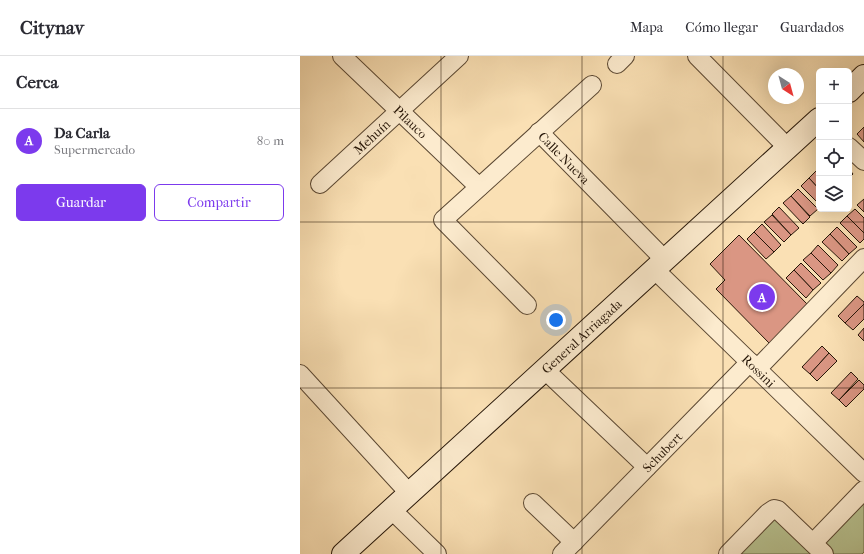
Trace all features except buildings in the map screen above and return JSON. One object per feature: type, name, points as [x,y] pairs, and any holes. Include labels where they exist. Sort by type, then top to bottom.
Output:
[{"type":"street","name":"Pilauco","points":[[342,56],[479,187]]},
{"type":"street","name":"Mehuín","points":[[320,184],[459,56]]},
{"type":"street","points":[[697,56],[787,147]]},
{"type":"street","points":[[852,87],[864,76]]},
{"type":"street","points":[[539,132],[592,85]]},
{"type":"street","name":"General Arriagada","points":[[343,554],[816,122]]},
{"type":"street","name":"Calle Nueva","points":[[527,305],[443,220],[539,132],[659,264]]},
{"type":"street","points":[[852,150],[864,162]]},
{"type":"street","name":"Rossini","points":[[659,264],[754,365],[864,473]]},
{"type":"street","name":"Schubert","points":[[533,503],[568,548],[647,467],[754,365],[861,268]]},
{"type":"street","points":[[544,369],[647,467]]},
{"type":"street","points":[[300,374],[410,493]]},
{"type":"street","points":[[731,553],[768,513],[774,509],[778,510],[818,548],[864,490]]},
{"type":"street","points":[[392,510],[437,554]]},
{"type":"green space","points":[[864,498],[864,552],[862,554],[833,554],[821,542]]},
{"type":"green space","points":[[776,515],[817,554],[743,554],[739,551]]},
{"type":"place","name":"Da Carla","points":[[762,297]]}]
